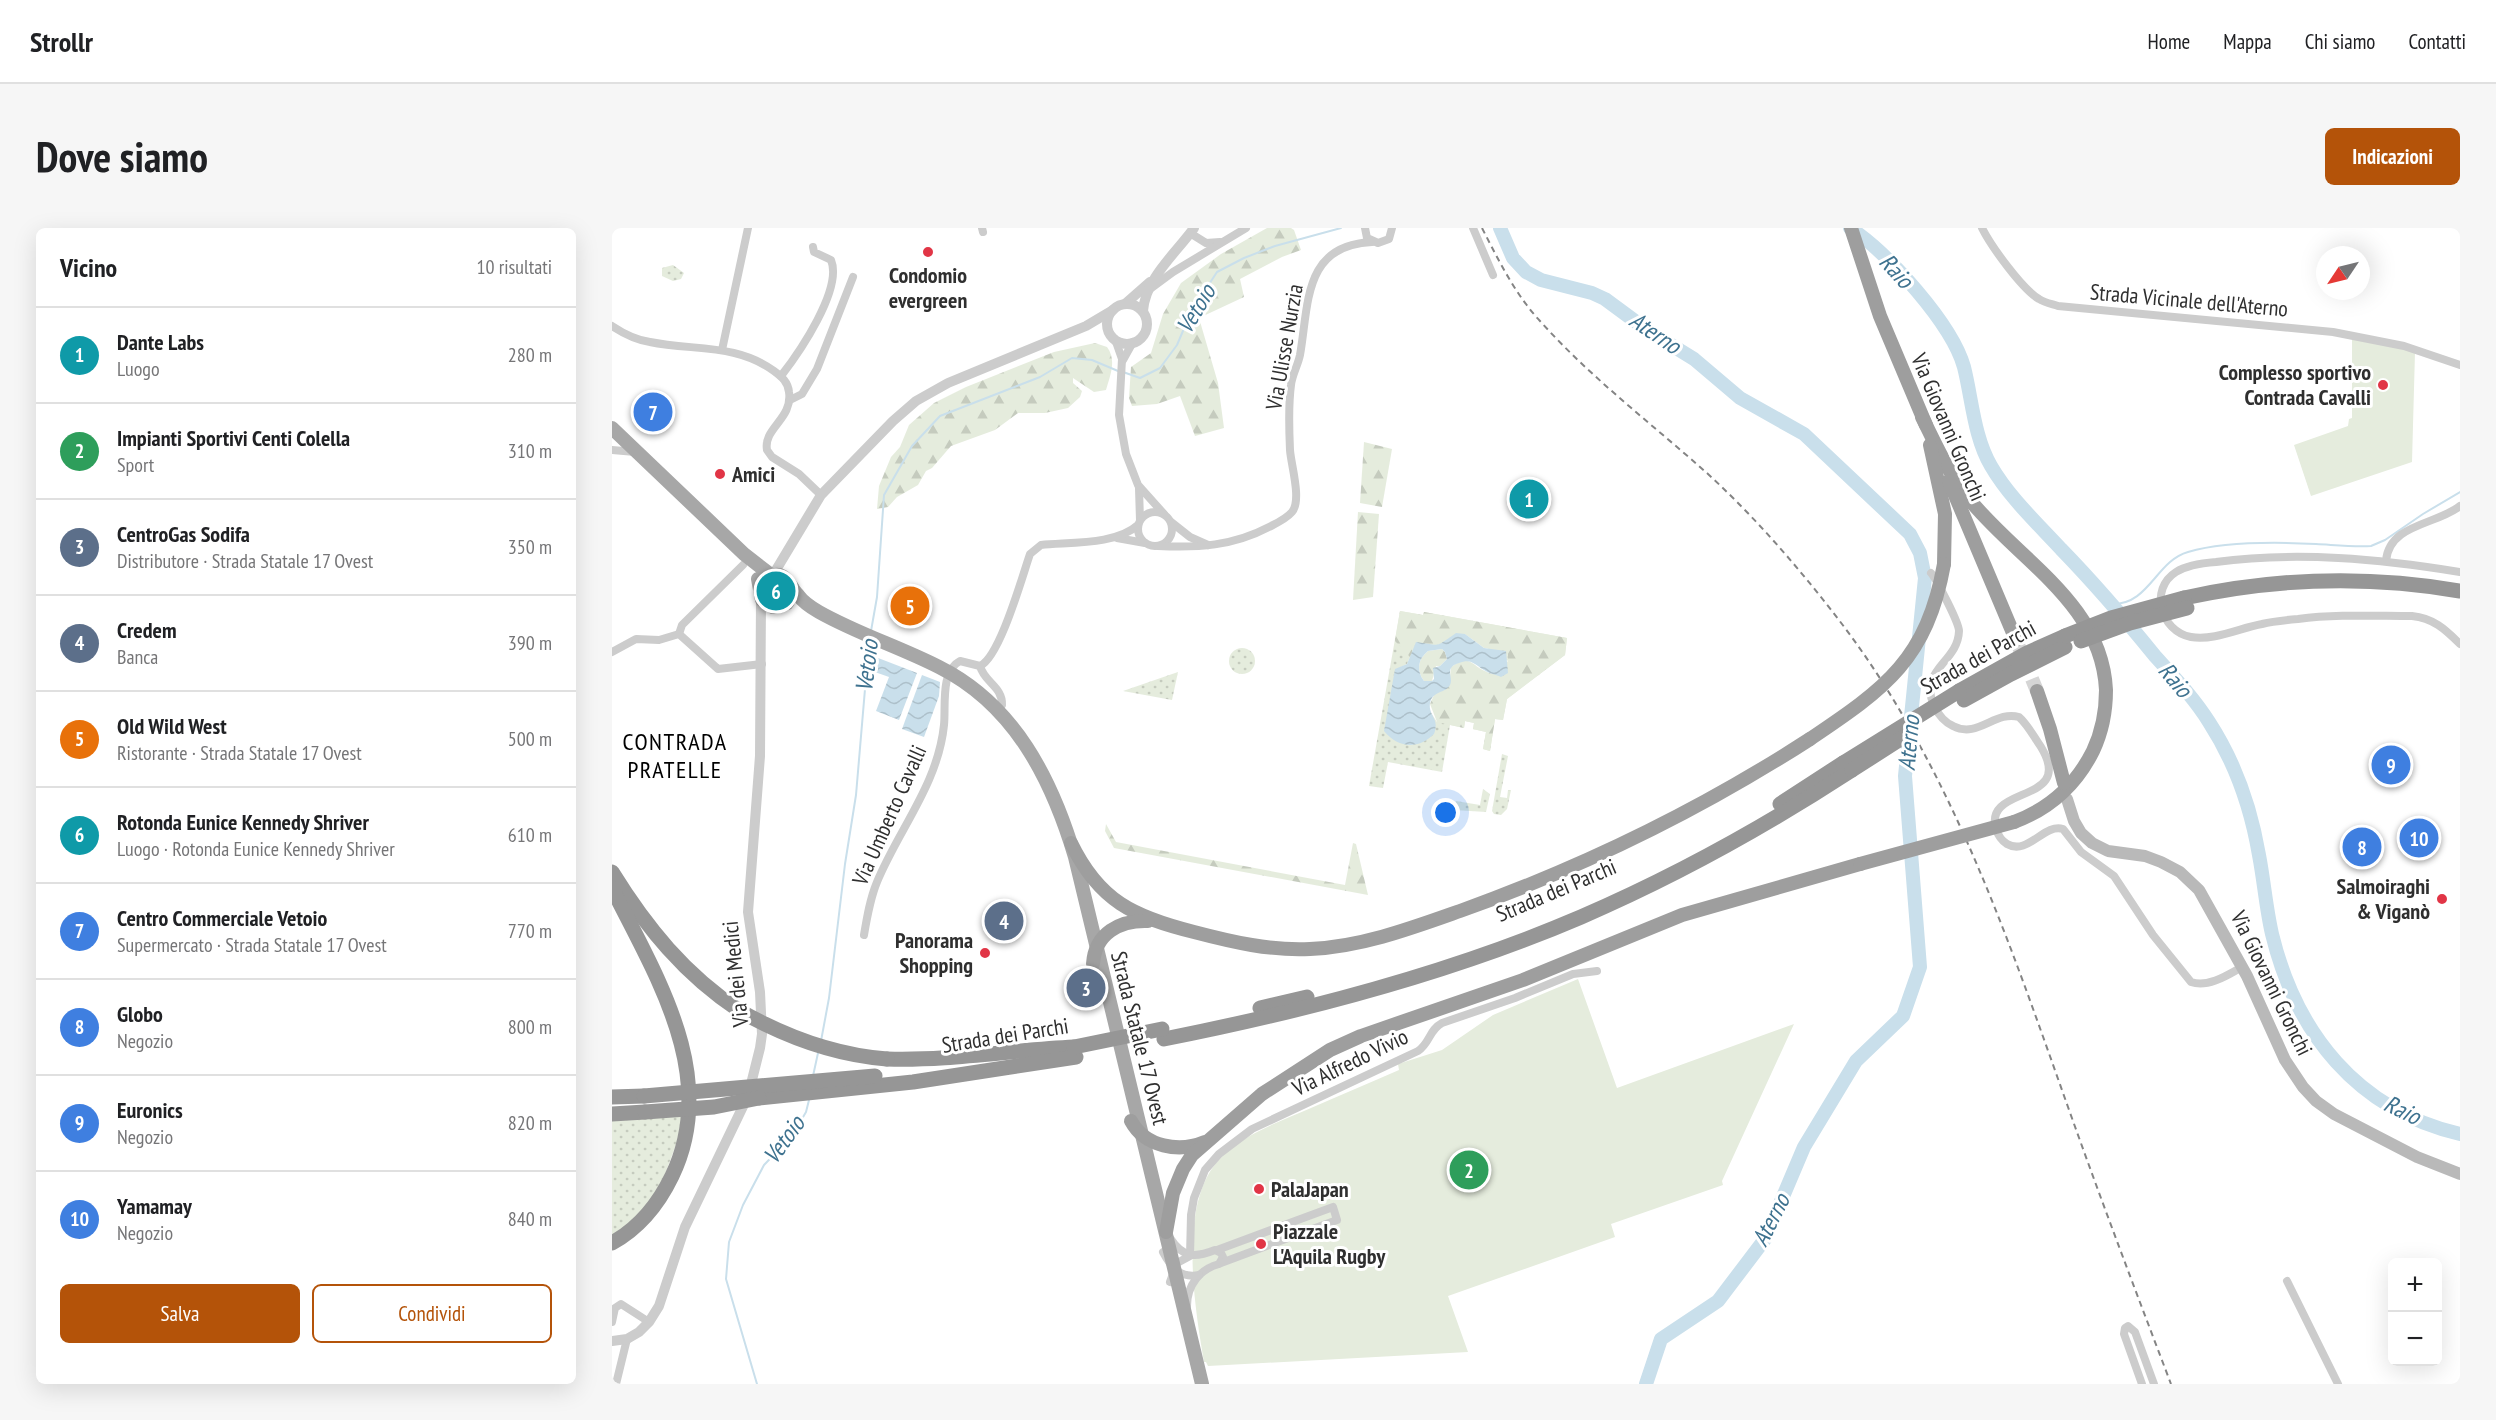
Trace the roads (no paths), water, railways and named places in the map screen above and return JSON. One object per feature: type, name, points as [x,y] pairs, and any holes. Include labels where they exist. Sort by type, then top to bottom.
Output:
[{"type":"highway","name":"Via Giovanni Gronchi","points":[[1851,228],[1880,316],[2016,640]]},
{"type":"highway","points":[[1071,843],[1085,867],[1111,897],[1136,914],[1156,922],[1237,942],[1288,949],[1331,947],[1389,934],[1508,894],[1598,856],[1718,795],[1810,740],[1871,697],[1901,667],[1930,617],[1944,564],[1946,536],[1942,494],[1922,417]]},
{"type":"highway","points":[[1166,1232],[1169,1204],[1179,1176],[1188,1160],[1209,1139],[1285,1077],[1346,1042],[1523,980],[1682,915],[2014,822],[2038,811],[2060,795],[2076,778],[2089,759],[2098,738],[2104,714],[2106,687],[2103,666],[2094,640],[2079,613],[1968,497],[1954,477],[1922,417]]},
{"type":"highway","name":"Strada dei Parchi","points":[[612,1097],[645,1104],[759,1098],[1075,1052],[1356,994],[1444,968],[1550,929],[1645,888],[1716,852],[2027,653],[2068,640],[2111,618],[2186,603],[2251,586],[2315,581],[2391,583],[2460,591]]},
{"type":"highway","name":"Strada dei Parchi","points":[[2186,603],[2319,591],[2403,594],[2460,602]]},
{"type":"highway","points":[[2037,691],[2064,783]]},
{"type":"highway","points":[[612,872],[666,947],[700,982],[740,1011],[774,1030],[817,1046],[859,1056],[887,1059],[950,1058],[1021,1049],[1075,1052]]},
{"type":"highway","points":[[612,888],[670,1008],[683,1049],[690,1098],[682,1150],[669,1183],[640,1222],[612,1243]]},
{"type":"highway","points":[[1093,964],[1097,947],[1104,936],[1119,924],[1136,921],[1156,922]]},
{"type":"highway","name":"Strada dei Parchi","points":[[612,1107],[875,1081]]},
{"type":"highway","points":[[612,1114],[645,1104]]},
{"type":"highway","points":[[1131,1121],[1142,1135],[1158,1144],[1172,1147],[1192,1146],[1209,1139]]},
{"type":"main road","name":"Strada Statale 17 Ovest","points":[[613,431],[638,453],[755,572],[760,593]]},
{"type":"main road","name":"Strada Statale 17 Ovest","points":[[743,559],[781,579],[801,599],[819,612]]},
{"type":"main road","points":[[781,579],[791,597],[782,606],[769,606],[760,593],[763,581],[781,579]]},
{"type":"main road","name":"Strada Statale 17 Ovest","points":[[782,606],[799,606],[819,612],[951,673],[1001,713],[1028,747],[1046,778],[1071,843],[1097,947],[1166,1232],[1172,1275],[1196,1384]]},
{"type":"main road","name":"Strada Statale 17 Ovest","points":[[1001,713],[1036,771],[1056,818],[1163,1252],[1188,1327],[1202,1384]]},
{"type":"main road","name":"Via Giovanni Gronchi","points":[[2067,799],[2074,821],[2081,833],[2092,843],[2108,851],[2145,856],[2161,862],[2192,882],[2208,903],[2242,966],[2285,1060],[2303,1087],[2316,1101],[2334,1114],[2407,1152],[2460,1174]]},
{"type":"street","points":[[722,350],[748,228]]},
{"type":"street","points":[[1148,291],[1173,272],[1246,228]]},
{"type":"street","points":[[1365,228],[1366,236],[1372,242],[1379,243],[1386,241],[1391,235],[1392,228]]},
{"type":"street","points":[[1473,228],[1493,275]]},
{"type":"street","name":"Strada Vicinale dell'Aterno","points":[[1982,228],[1988,242],[2021,282],[2039,299],[2058,306],[2343,333],[2420,350],[2460,365]]},
{"type":"street","points":[[1086,326],[1100,327],[1122,343],[1138,340],[1146,330],[1147,323],[1143,311],[1148,291],[1192,231],[1206,243],[1223,242]]},
{"type":"street","name":"Via Ulisse Nurzia","points":[[1158,546],[1211,546],[1255,535],[1286,518],[1296,506],[1290,455],[1289,407],[1291,384],[1300,354],[1310,291],[1319,268],[1334,252],[1347,244],[1372,242]]},
{"type":"street","points":[[781,376],[809,337],[830,285],[833,264],[828,257],[814,252],[813,247]]},
{"type":"street","points":[[781,579],[787,554],[795,535],[821,495],[892,421],[929,393],[1086,326],[1125,304],[1159,273]]},
{"type":"street","points":[[790,400],[802,394],[817,369],[853,277]]},
{"type":"street","points":[[1125,304],[1132,304],[1143,311]]},
{"type":"street","points":[[1113,310],[1108,326],[1122,343],[1123,363],[1119,414],[1129,461],[1141,497],[1138,535],[1145,543]]},
{"type":"street","points":[[612,326],[636,339],[651,343],[722,350],[750,357],[781,376],[787,385],[790,400],[787,412],[767,439],[767,450],[772,457],[799,474],[821,495]]},
{"type":"street","points":[[613,431],[616,441],[612,449],[638,453]]},
{"type":"street","points":[[1138,484],[1171,521],[1190,537],[1211,546]]},
{"type":"street","points":[[2386,561],[2386,552],[2393,541],[2417,525],[2460,506]]},
{"type":"street","points":[[1114,538],[1128,532],[1148,513],[1164,514]]},
{"type":"street","points":[[951,673],[953,666],[960,661],[980,666],[988,661],[994,652],[1030,554],[1035,549],[1041,545],[1114,538],[1158,546],[1171,537],[1171,521]]},
{"type":"street","points":[[2460,572],[2386,561],[2300,556],[2266,557],[2188,566],[2177,571],[2168,579],[2159,596],[2170,625],[2191,637],[2216,635],[2262,624],[2302,618],[2412,616],[2423,617],[2438,624],[2460,644]]},
{"type":"street","points":[[679,634],[682,626],[743,559]]},
{"type":"street","points":[[1931,573],[1956,618],[1959,630],[1952,651],[1932,679],[1931,693],[1936,710],[1949,724],[1967,730],[1977,729],[2006,716],[2019,717],[2027,725],[2049,762],[2050,774],[2044,782],[2010,801],[2000,811],[1996,825],[2002,840],[2010,846],[2020,846],[2054,829],[2063,829],[2081,852],[2107,869],[2117,879],[2153,935],[2191,982],[2199,984],[2212,981],[2242,966]]},
{"type":"street","name":"Via dei Medici","points":[[627,1339],[649,1322],[662,1298],[685,1227],[748,1096],[760,1048],[762,1034],[760,992],[748,912],[760,756],[762,628],[760,593]]},
{"type":"street","points":[[762,628],[771,613],[782,606]]},
{"type":"street","points":[[612,652],[636,639],[659,640],[679,634]]},
{"type":"street","points":[[679,634],[718,669],[762,664]]},
{"type":"street","points":[[980,666],[1002,697],[1001,713]]},
{"type":"street","name":"Via Umberto Cavalli","points":[[864,936],[877,881],[922,795],[939,750],[944,729],[946,687],[951,673]]},
{"type":"street","name":"Via Alfredo Vivio","points":[[1190,1256],[1192,1209],[1202,1177],[1212,1161],[1242,1134],[1418,1051],[1426,1044],[1432,1030],[1442,1023],[1515,998],[1573,974],[1597,971]]},
{"type":"street","points":[[1188,1327],[1188,1294],[1199,1275],[1217,1264],[1337,1220],[1333,1207],[1213,1252],[1180,1260],[1172,1275],[1199,1275]]},
{"type":"street","points":[[1166,1232],[1176,1246],[1190,1256]]},
{"type":"street","points":[[1213,1252],[1208,1260],[1217,1264]]},
{"type":"street","points":[[1213,1252],[1222,1254],[1217,1264]]},
{"type":"street","points":[[2287,1281],[2338,1384]]},
{"type":"street","points":[[612,1322],[615,1308],[621,1304],[649,1322]]},
{"type":"street","points":[[2142,1384],[2124,1334],[2128,1326],[2135,1332],[2154,1384]]},
{"type":"street","points":[[612,1341],[627,1339],[618,1382]]},
{"type":"water","points":[[1456,633],[1465,634],[1484,648],[1506,651],[1508,673],[1501,677],[1470,661],[1455,665],[1450,670],[1450,685],[1436,694],[1430,703],[1436,724],[1434,734],[1415,745],[1395,741],[1384,731],[1395,669],[1407,664],[1416,642],[1437,645]],"holes":[[[1442,649],[1447,659],[1440,666],[1433,668],[1434,679],[1424,681],[1419,669],[1422,658],[1428,651]]]},
{"type":"water","points":[[873,656],[917,673],[899,720],[876,711],[889,677],[872,671]]},
{"type":"water","points":[[922,675],[940,682],[939,696],[924,737],[902,729]]},
{"type":"waterway","name":"Vetoio","points":[[1123,372],[1140,378],[1160,368],[1177,345],[1191,312],[1217,272],[1275,246],[1341,228]]},
{"type":"waterway","name":"Aterno","points":[[1500,228],[1513,258],[1526,272],[1541,280],[1592,293],[1605,299],[1647,330],[1694,359],[1740,398],[1804,434],[1910,534],[1920,553],[1925,578],[1905,776],[1920,967],[1903,1016],[1856,1061],[1804,1147],[1765,1239],[1718,1301],[1661,1339],[1646,1384]]},
{"type":"waterway","name":"Raio","points":[[1850,228],[1900,272],[1933,311],[1946,331],[1964,367],[1981,443],[1998,477],[2184,688],[2218,737],[2241,786],[2256,837],[2272,934],[2283,970],[2297,1004],[2315,1034],[2336,1062],[2362,1086],[2391,1107],[2423,1123],[2460,1134]]},
{"type":"waterway","name":"Vetoio","points":[[871,631],[877,597],[884,495],[912,446],[940,416],[1040,377],[1072,358],[1092,360],[1118,371]]},
{"type":"waterway","points":[[2112,604],[2135,598],[2168,564],[2188,552],[2203,548],[2252,543],[2371,546],[2385,540],[2460,492]]},
{"type":"waterway","name":"Vetoio","points":[[821,1041],[829,998],[845,864],[856,795],[869,642]]},
{"type":"waterway","name":"Vetoio","points":[[813,1076],[818,1053]]},
{"type":"waterway","name":"Vetoio","points":[[757,1384],[726,1279],[729,1242],[743,1205],[764,1165],[792,1136],[806,1112],[809,1100]]},
{"type":"tunnel","points":[[2016,640],[2037,691]]},
{"type":"railway","points":[[1482,228],[1515,288],[1540,321],[1601,381],[1708,474],[1780,548],[1845,628],[1883,683],[1917,740],[1947,799],[2000,920],[2171,1384]]},
{"type":"place","name":"Condomio evergreen","points":[[928,252]]},
{"type":"place","name":"Complesso sportivo Contrada Cavalli","points":[[2383,385]]},
{"type":"place","name":"Centro Commerciale Vetoio","points":[[653,412]]},
{"type":"place","name":"Amici","points":[[720,474]]},
{"type":"place","name":"Dante Labs","points":[[1529,499]]},
{"type":"place","name":"Rotonda Eunice Kennedy Shriver","points":[[776,591]]},
{"type":"place","name":"Old Wild West","points":[[910,606]]},
{"type":"place","name":"Euronics","points":[[2391,765]]},
{"type":"place","name":"Yamamay","points":[[2419,838]]},
{"type":"place","name":"Globo","points":[[2362,847]]},
{"type":"place","name":"Salmoiraghi & Viganò","points":[[2442,899]]},
{"type":"place","name":"Credem","points":[[1004,921]]},
{"type":"place","name":"Panorama Shopping","points":[[985,953]]},
{"type":"place","name":"CentroGas Sodifa","points":[[1086,988]]},
{"type":"place","name":"Impianti Sportivi Centi Colella","points":[[1469,1170]]},
{"type":"place","name":"PalaJapan","points":[[1259,1189]]},
{"type":"place","name":"Piazzale L'Aquila Rugby","points":[[1261,1244]]},
{"type":"district","name":"CONTRADA PRATELLE","points":[[675,756]]}]
